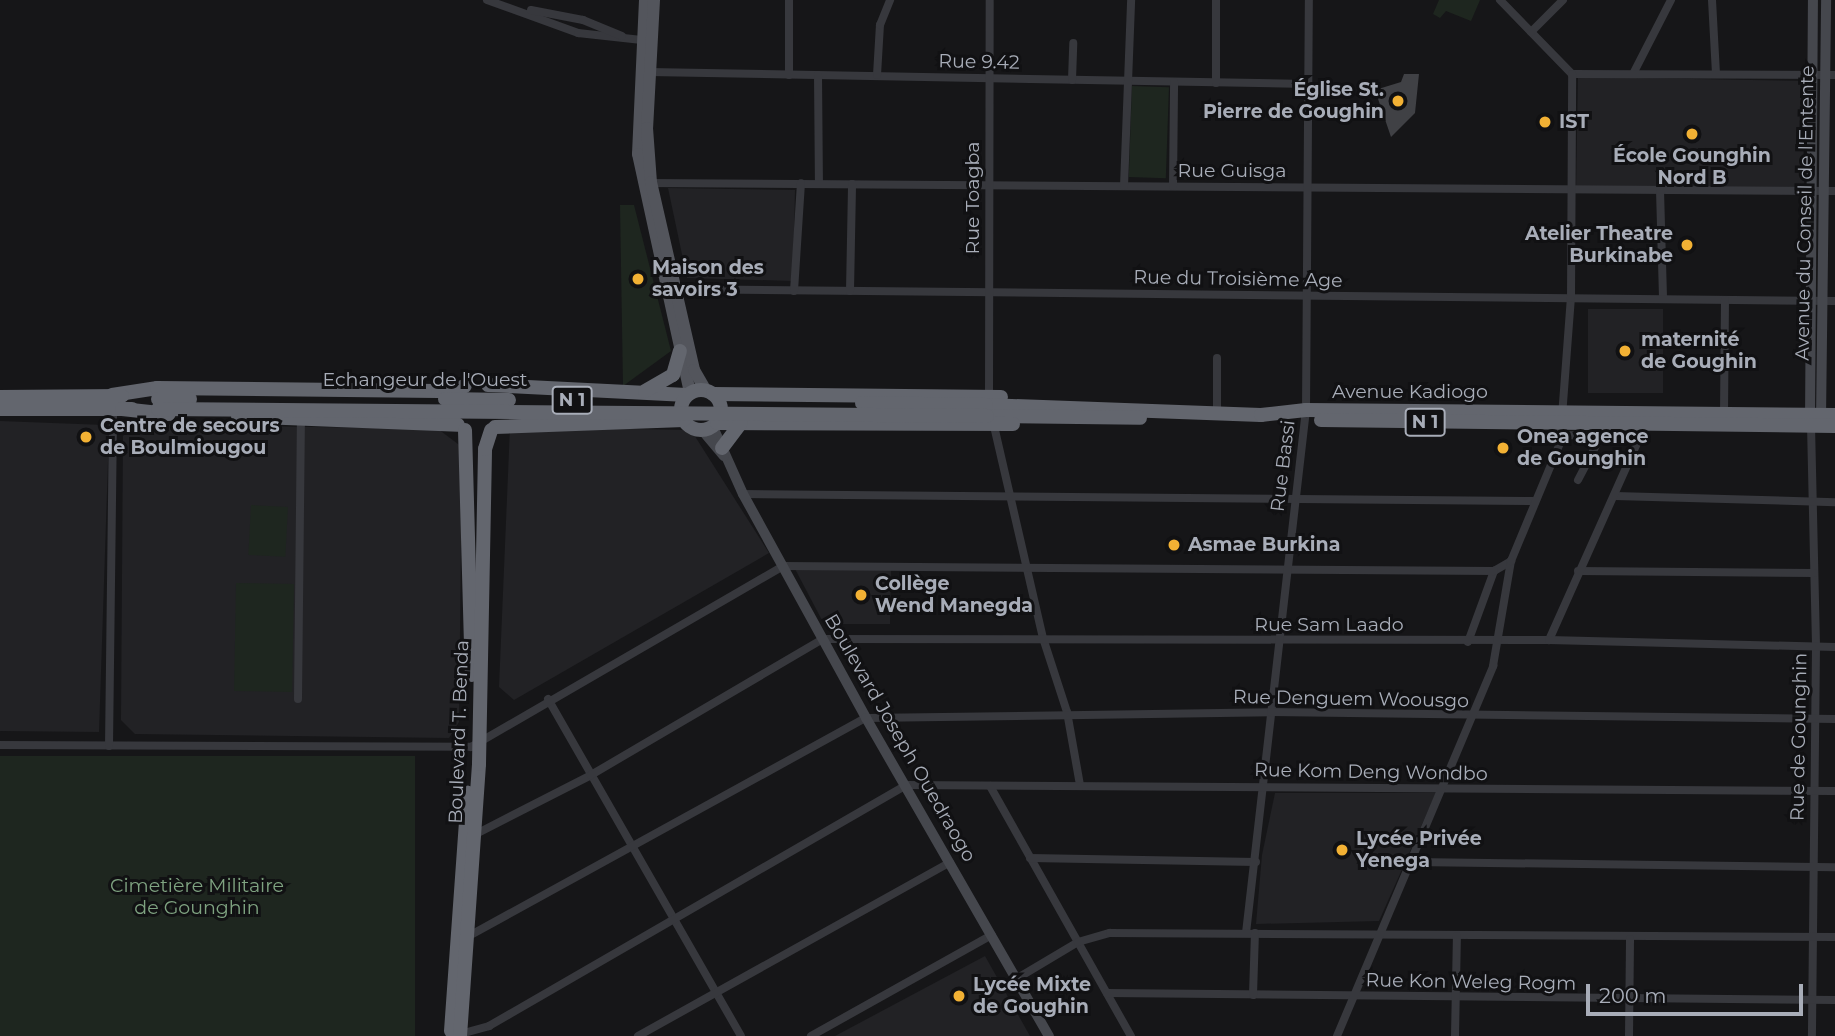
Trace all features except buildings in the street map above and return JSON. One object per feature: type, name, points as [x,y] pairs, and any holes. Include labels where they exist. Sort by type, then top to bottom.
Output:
[{"type":"highway","points":[[638,394],[667,382],[681,351]]},
{"type":"highway","points":[[488,385],[503,404],[493,428]]},
{"type":"highway","name":"N 1","points":[[116,405],[157,388],[439,391],[488,385],[638,394],[710,392],[989,411]]},
{"type":"highway","points":[[462,428],[452,404],[465,386]]},
{"type":"highway","points":[[710,392],[721,411],[711,422]]},
{"type":"highway","points":[[684,420],[681,407],[689,394]]},
{"type":"highway","name":"N 1","points":[[0,397],[462,428],[1027,411]]},
{"type":"highway","name":"N 1","points":[[0,410],[158,404],[741,423],[989,411]]},
{"type":"highway","name":"Echangeur de l'Ouest","points":[[158,404],[989,411]]},
{"type":"highway","name":"Avenue Kadiogo","points":[[989,411],[1217,411],[1644,425],[1821,423]]},
{"type":"highway","name":"Avenue Kadiogo","points":[[1027,411],[1306,415]]},
{"type":"highway","name":"Avenue Kadiogo","points":[[1644,425],[1724,414],[1821,423]]},
{"type":"highway","points":[[723,452],[741,423]]},
{"type":"highway","name":"Boulevard T. Benda","points":[[457,1035],[475,743],[462,428]]},
{"type":"highway","name":"Boulevard T. Benda","points":[[457,1035],[474,835],[485,449],[493,428]]},
{"type":"main road","points":[[645,0],[635,39],[637,126],[689,394]]},
{"type":"main road","points":[[646,183],[654,0]]},
{"type":"main road","points":[[670,289],[695,370],[710,392]]},
{"type":"street","points":[[487,0],[578,33],[635,39]]},
{"type":"street","points":[[789,0],[789,75]]},
{"type":"street","points":[[877,75],[880,25],[890,0]]},
{"type":"street","name":"Rue Toagba","points":[[990,0],[989,411],[1043,638],[1067,712],[1080,785]]},
{"type":"street","points":[[1125,186],[1131,0]]},
{"type":"street","points":[[1216,0],[1216,83]]},
{"type":"street","name":"Rue Bassi","points":[[1253,995],[1251,933],[1256,862],[1278,641],[1306,415],[1309,0]]},
{"type":"street","points":[[1337,1036],[1352,996],[1445,789],[1500,644],[1511,562],[1562,423],[1571,299],[1572,74],[1500,0]]},
{"type":"street","points":[[1531,32],[1563,0]]},
{"type":"street","points":[[1634,72],[1671,0]]},
{"type":"street","points":[[1712,0],[1716,74]]},
{"type":"street","name":"Avenue du Conseil de l'Entente","points":[[1813,0],[1824,75]]},
{"type":"street","name":"Avenue du Conseil de l'Entente","points":[[1821,423],[1817,191],[1826,0]]},
{"type":"street","points":[[515,8],[583,20],[635,39]]},
{"type":"street","points":[[1072,80],[1073,43]]},
{"type":"street","name":"Rue 9.42","points":[[649,72],[1308,84]]},
{"type":"street","points":[[1572,74],[1634,72],[1824,75]]},
{"type":"street","points":[[818,75],[819,184]]},
{"type":"street","points":[[1173,186],[1174,82]]},
{"type":"street","name":"Rue Guisga","points":[[646,183],[1835,191]]},
{"type":"street","points":[[794,291],[801,183]]},
{"type":"street","points":[[850,291],[852,184]]},
{"type":"street","points":[[1660,190],[1663,299]]},
{"type":"street","name":"Rue du Troisième Age","points":[[670,289],[1835,301]]},
{"type":"street","points":[[1724,414],[1725,300]]},
{"type":"street","points":[[1217,358],[1217,411]]},
{"type":"street","points":[[109,746],[116,405]]},
{"type":"street","points":[[298,699],[301,418]]},
{"type":"street","name":"Boulevard Joseph Ouedraogo","points":[[711,422],[743,494],[866,718],[1049,1036]]},
{"type":"street","points":[[1562,423],[1601,436],[1644,425]]},
{"type":"street","name":"Rue de Gounghin","points":[[1812,1036],[1816,647],[1814,502],[1821,423]]},
{"type":"street","points":[[1549,640],[1615,496],[1644,425]]},
{"type":"street","points":[[1578,480],[1601,436]]},
{"type":"street","points":[[743,494],[1535,501]]},
{"type":"street","points":[[1615,496],[1835,502]]},
{"type":"street","points":[[0,745],[475,743],[783,566],[1287,567],[1494,572],[1511,562]]},
{"type":"street","points":[[1468,642],[1494,572]]},
{"type":"street","points":[[1578,572],[1814,573]]},
{"type":"street","name":"Rue Sam Laado","points":[[823,639],[1043,638],[1500,644],[1549,640],[1835,647]]},
{"type":"street","points":[[474,835],[591,775],[823,639]]},
{"type":"street","points":[[548,699],[741,1036]]},
{"type":"street","name":"Rue Denguem Woousgo","points":[[866,718],[1067,712],[1271,712],[1472,717],[1835,719]]},
{"type":"street","points":[[466,937],[866,718]]},
{"type":"street","points":[[457,1035],[489,1026],[906,785]]},
{"type":"street","name":"Rue Kom Deng Wondbo","points":[[906,785],[1835,791]]},
{"type":"street","points":[[990,786],[1131,1036]]},
{"type":"street","points":[[1030,858],[1256,862]]},
{"type":"street","points":[[638,1036],[950,862]]},
{"type":"street","points":[[1413,862],[1835,867]]},
{"type":"street","points":[[1016,979],[1079,942],[1110,933],[1381,932],[1630,939],[1835,937]]},
{"type":"street","points":[[811,1036],[992,935]]},
{"type":"street","points":[[1455,1036],[1457,936]]},
{"type":"street","points":[[1629,1036],[1630,939]]},
{"type":"street","name":"Rue Kon Weleg Rogm","points":[[1107,993],[1835,1000]]},
{"type":"shaded area","name":"École Gounghin Nord B","points":[[1578,77],[1806,81],[1804,190],[1576,186]]},
{"type":"shaded area","points":[[668,188],[795,190],[793,281],[687,278]]},
{"type":"shaded area","name":"maternité de Goughin","points":[[1588,309],[1663,309],[1663,393],[1588,393]]},
{"type":"shaded area","points":[[0,421],[105,425],[109,432],[99,732],[0,731]]},
{"type":"shaded area","points":[[135,424],[438,429],[462,447],[459,722],[449,738],[135,734],[121,720],[123,436]]},
{"type":"shaded area","points":[[510,427],[691,430],[769,553],[514,700],[499,687]]},
{"type":"shaded area","points":[[794,567],[891,570],[890,624],[824,624]]},
{"type":"shaded area","points":[[1275,793],[1436,793],[1379,921],[1256,924],[1262,855]]},
{"type":"shaded area","name":"Lycée Mixte de Goughin","points":[[985,956],[1030,1036],[835,1036]]},
{"type":"green space","points":[[1439,0],[1480,0],[1471,21],[1446,11],[1440,18],[1433,14]]},
{"type":"green space","points":[[1132,86],[1169,87],[1166,178],[1129,177]]},
{"type":"green space","points":[[620,205],[634,205],[671,351],[623,386]]},
{"type":"green space","points":[[251,505],[288,507],[285,557],[248,555]]},
{"type":"green space","points":[[236,583],[294,584],[292,692],[234,691]]},
{"type":"green space","name":"Cimetière Militaire de Gounghin","points":[[0,756],[415,756],[415,1036],[0,1036]]},
{"type":"place","name":"Église St. Pierre de Goughin","points":[[1398,101]]},
{"type":"place","name":"IST","points":[[1545,122]]},
{"type":"place","name":"École Gounghin Nord B","points":[[1692,134]]},
{"type":"place","name":"Atelier Theatre Burkinabe","points":[[1687,245]]},
{"type":"place","name":"Maison des savoirs 3","points":[[638,279]]},
{"type":"place","name":"maternité de Goughin","points":[[1625,351]]},
{"type":"place","name":"Centre de secours de Boulmiougou","points":[[86,437]]},
{"type":"place","name":"Onea agence de Gounghin","points":[[1503,448]]},
{"type":"place","name":"Asmae Burkina","points":[[1174,545]]},
{"type":"place","name":"Collège Wend Manegda","points":[[861,595]]},
{"type":"place","name":"Lycée Privée Yenega","points":[[1342,850]]},
{"type":"place","name":"Lycée Mixte de Goughin","points":[[959,996]]}]
